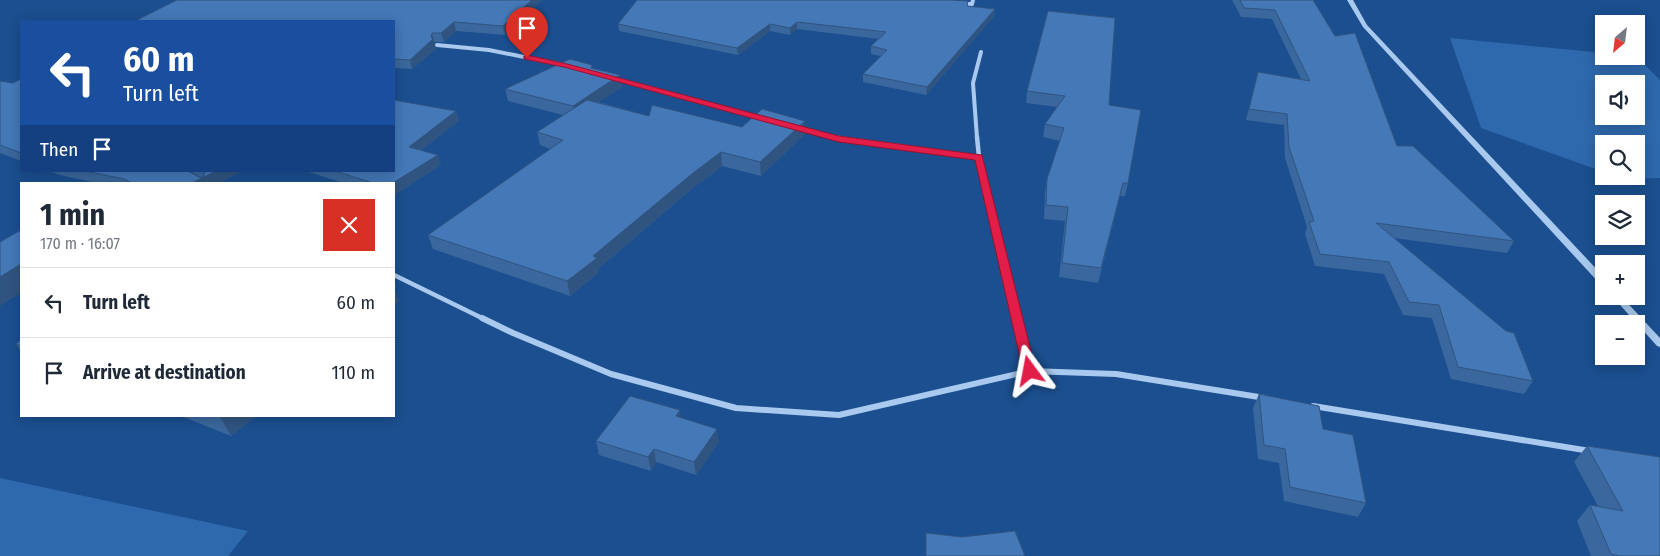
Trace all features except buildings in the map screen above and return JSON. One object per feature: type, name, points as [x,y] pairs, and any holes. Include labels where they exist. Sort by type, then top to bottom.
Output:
[{"type":"street","points":[[954,4],[972,4],[973,0]]},
{"type":"street","points":[[1350,0],[1365,26],[1595,274]]},
{"type":"street","points":[[437,45],[489,50],[574,68]]},
{"type":"street","points":[[981,52],[973,83],[979,157],[1030,371]]},
{"type":"street","points":[[612,78],[763,118]]},
{"type":"street","points":[[792,126],[839,139],[979,157]]},
{"type":"street","points":[[395,275],[514,333],[611,374],[736,408],[840,415],[1030,371],[1116,374],[1272,399]]},
{"type":"street","points":[[1624,305],[1660,344]]},
{"type":"street","points":[[1310,406],[1602,453]]},
{"type":"shaded area","points":[[1450,38],[1595,52],[1595,65],[1645,65],[1660,80],[1660,178],[1645,178],[1645,135],[1595,135],[1595,169],[1481,128]]},
{"type":"shaded area","points":[[0,478],[248,531],[228,556],[0,556]]},
{"type":"route","points":[[527,58],[565,65],[839,139],[979,157],[1030,371]]}]
